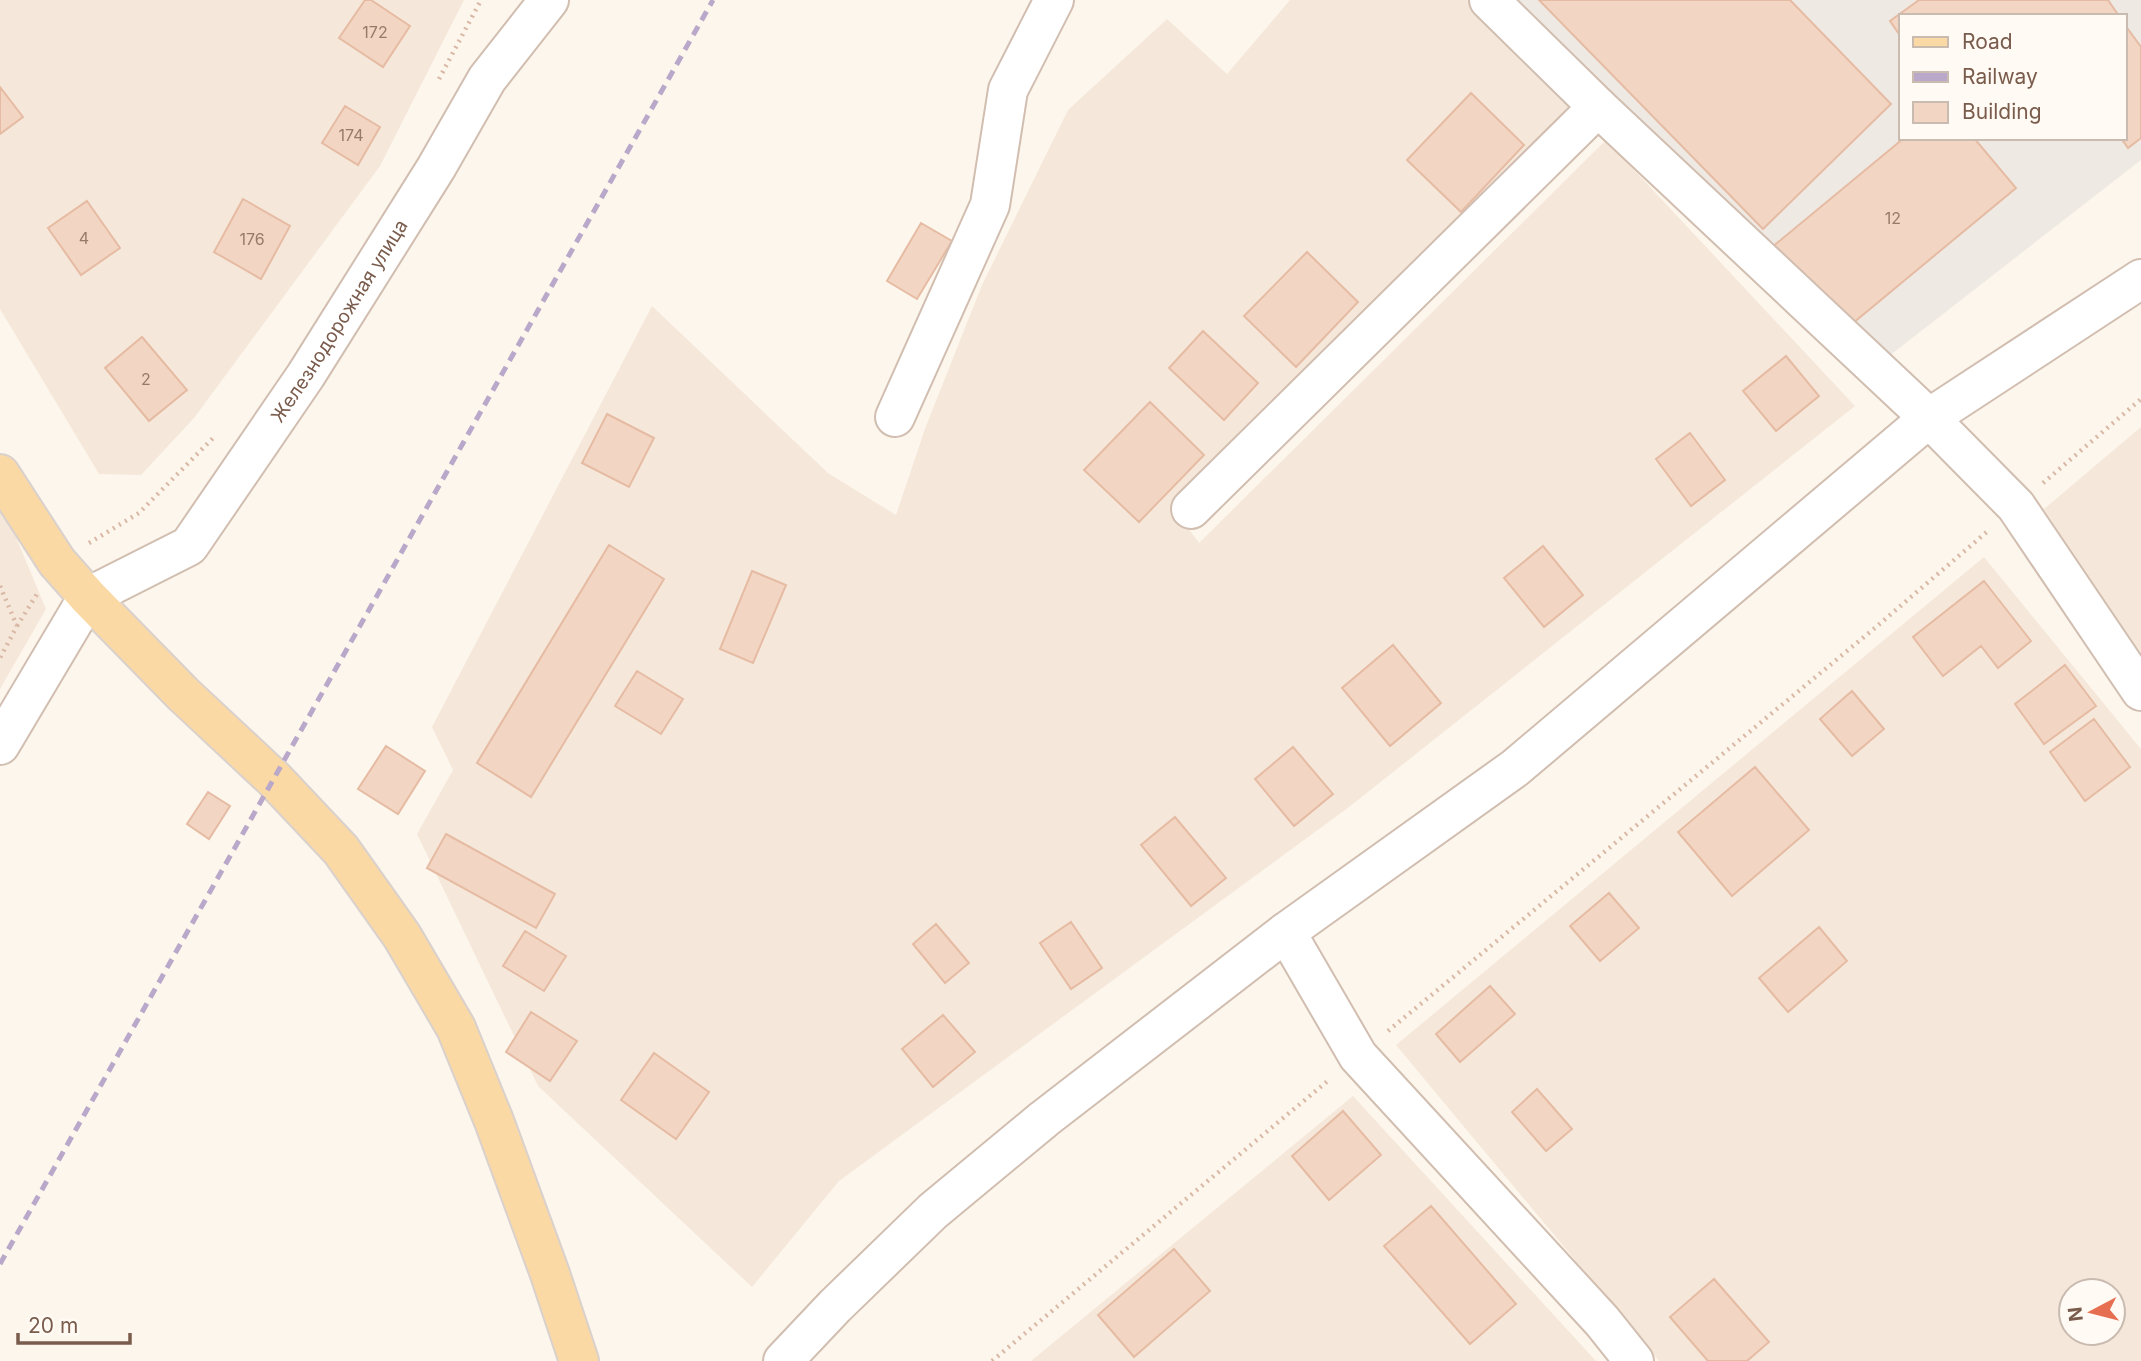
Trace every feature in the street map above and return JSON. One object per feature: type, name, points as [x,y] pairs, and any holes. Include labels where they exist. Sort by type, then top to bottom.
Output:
[{"type":"main road","points":[[0,474],[57,562],[183,694],[274,779],[341,850],[402,936],[456,1028],[494,1121],[579,1361]]},
{"type":"street","name":"Железнодорожная улица","points":[[88,597],[189,546],[306,375],[436,168],[487,79],[549,0]]},
{"type":"street","points":[[895,417],[990,205],[1008,90],[1055,0]]},
{"type":"street","points":[[1489,0],[1598,107],[1929,418],[2016,506],[2141,691]]},
{"type":"street","points":[[1191,509],[1598,107]]},
{"type":"street","points":[[783,1361],[835,1306],[933,1211],[1044,1119],[1286,932],[1515,768],[1929,418],[2141,279]]},
{"type":"street","points":[[0,745],[88,597]]},
{"type":"street","points":[[1286,932],[1358,1056],[1602,1321],[1634,1361]]},
{"type":"path","points":[[437,83],[481,0]]},
{"type":"path","points":[[992,1361],[1876,627],[2141,399]]},
{"type":"path","points":[[0,659],[57,562],[139,513],[222,428]]},
{"type":"path","points":[[0,586],[17,626]]},
{"type":"shaded area","points":[[0,0],[464,0],[380,166],[194,418],[141,475],[99,474],[0,309]]},
{"type":"shaded area","points":[[1290,0],[1467,0],[1574,102],[1173,507],[1199,543],[1606,140],[1855,406],[1349,807],[839,1181],[752,1287],[538,1086],[417,834],[453,770],[432,727],[652,306],[828,473],[896,515],[926,426],[982,285],[1068,110],[1167,19],[1227,74]]},
{"type":"shaded area","points":[[1517,0],[2141,0],[2141,160],[1875,367]]},
{"type":"shaded area","points":[[2141,427],[2141,659],[2044,509]]},
{"type":"shaded area","points":[[0,499],[46,609],[0,689]]},
{"type":"shaded area","points":[[1984,557],[2141,749],[2141,1361],[1659,1361],[1396,1045]]},
{"type":"shaded area","points":[[1353,1096],[1596,1361],[1031,1361]]},
{"type":"building","points":[[365,0],[371,0],[410,26],[383,67],[339,38]]},
{"type":"building","points":[[1539,0],[1790,0],[1891,104],[1763,229]]},
{"type":"building","points":[[1919,0],[2108,0],[2118,14],[1900,14]]},
{"type":"building","points":[[1899,14],[1899,34],[1890,21]]},
{"type":"building","points":[[2127,28],[2141,47],[2141,138],[2128,148],[2122,140],[2127,140]]},
{"type":"building","points":[[0,87],[23,117],[0,134]]},
{"type":"building","points":[[1471,93],[1524,145],[1461,212],[1407,160]]},
{"type":"building","points":[[345,106],[380,127],[358,165],[322,143]]},
{"type":"building","points":[[1902,140],[1976,140],[2016,188],[1841,333],[1771,248]]},
{"type":"building","points":[[243,199],[290,226],[261,279],[214,252]]},
{"type":"building","points":[[87,201],[120,248],[81,275],[48,228]]},
{"type":"building","points":[[921,223],[952,241],[917,299],[887,281]]},
{"type":"building","points":[[1307,252],[1358,302],[1296,367],[1244,316]]},
{"type":"building","points":[[1203,331],[1258,383],[1224,420],[1169,368]]},
{"type":"building","points":[[142,337],[187,390],[149,421],[105,368]]},
{"type":"building","points":[[1786,356],[1819,396],[1776,431],[1743,391]]},
{"type":"building","points":[[1150,402],[1204,455],[1139,522],[1084,470]]},
{"type":"building","points":[[607,414],[654,438],[629,487],[582,463]]},
{"type":"building","points":[[1690,433],[1725,480],[1691,506],[1656,459]]},
{"type":"building","points":[[609,545],[664,579],[531,797],[477,763]]},
{"type":"building","points":[[1543,546],[1583,595],[1544,627],[1504,578]]},
{"type":"building","points":[[752,571],[786,585],[753,663],[720,649]]},
{"type":"building","points":[[1984,581],[2031,641],[1998,668],[1981,646],[1943,676],[1913,637]]},
{"type":"building","points":[[1393,645],[1441,703],[1390,746],[1342,688]]},
{"type":"building","points":[[2065,665],[2096,706],[2044,744],[2015,704]]},
{"type":"building","points":[[637,671],[683,699],[661,734],[615,706]]},
{"type":"building","points":[[1852,691],[1884,729],[1852,756],[1820,719]]},
{"type":"building","points":[[2094,719],[2130,767],[2085,801],[2050,752]]},
{"type":"building","points":[[386,746],[425,771],[398,814],[358,789]]},
{"type":"building","points":[[1293,747],[1333,794],[1294,826],[1255,779]]},
{"type":"building","points":[[1755,767],[1809,830],[1732,896],[1678,832]]},
{"type":"building","points":[[208,792],[230,806],[209,839],[187,824]]},
{"type":"building","points":[[1175,817],[1226,878],[1191,906],[1141,845]]},
{"type":"building","points":[[446,834],[555,894],[536,928],[427,868]]},
{"type":"building","points":[[1609,893],[1639,928],[1600,961],[1570,926]]},
{"type":"building","points":[[1071,922],[1102,968],[1071,989],[1040,943]]},
{"type":"building","points":[[936,924],[969,963],[945,983],[913,944]]},
{"type":"building","points":[[1819,927],[1847,961],[1788,1012],[1759,978]]},
{"type":"building","points":[[525,931],[566,956],[544,991],[503,966]]},
{"type":"building","points":[[1490,986],[1515,1014],[1460,1062],[1436,1034]]},
{"type":"building","points":[[531,1012],[577,1041],[550,1081],[506,1052]]},
{"type":"building","points":[[943,1015],[975,1052],[933,1087],[902,1049]]},
{"type":"building","points":[[654,1053],[709,1092],[676,1139],[621,1100]]},
{"type":"building","points":[[1537,1089],[1572,1129],[1546,1151],[1512,1112]]},
{"type":"building","points":[[1343,1111],[1381,1155],[1329,1200],[1292,1156]]},
{"type":"building","points":[[1431,1206],[1516,1304],[1470,1344],[1384,1246]]},
{"type":"building","points":[[1174,1249],[1210,1291],[1134,1357],[1098,1315]]},
{"type":"building","points":[[1714,1279],[1769,1342],[1747,1361],[1708,1361],[1670,1317]]},
{"type":"railway","points":[[0,1264],[713,0]]}]
